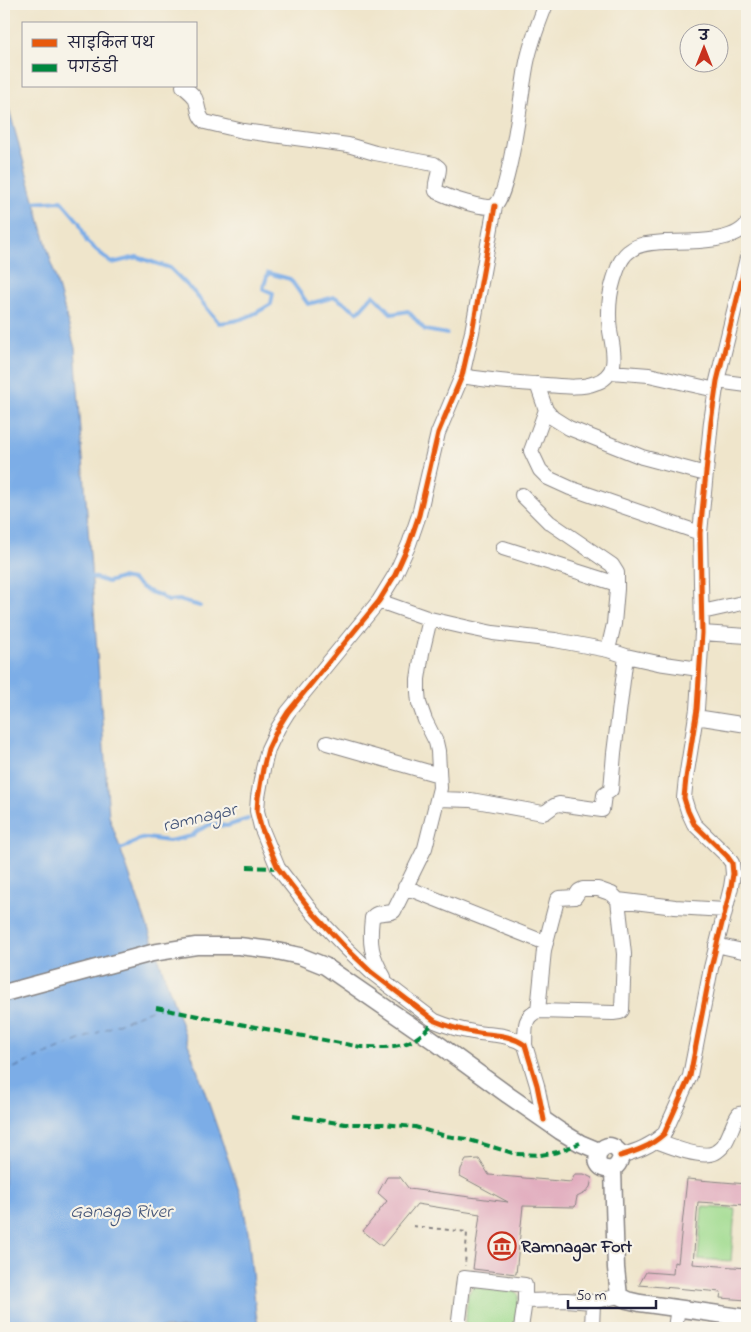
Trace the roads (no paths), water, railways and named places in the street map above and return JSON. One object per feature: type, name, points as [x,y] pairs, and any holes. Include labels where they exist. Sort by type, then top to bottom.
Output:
[{"type":"main road","points":[[4,994],[152,953],[196,946],[239,946],[300,956],[325,966],[560,1131],[580,1143],[599,1151],[597,1156],[598,1162],[602,1167],[607,1170],[617,1162]]},
{"type":"main road","points":[[617,1162],[616,1268],[619,1296],[640,1303],[747,1318]]},
{"type":"street","points":[[525,1045],[516,1039],[502,1035],[473,1032],[435,1021],[389,986],[346,948],[278,868],[261,827],[257,811],[268,749],[278,728],[288,712],[379,600],[396,575],[409,544],[419,515],[438,433],[462,376],[495,206],[506,182],[527,62],[546,4]]},
{"type":"street","points":[[185,88],[194,96],[201,118],[205,122],[243,130],[348,145],[375,153],[434,164],[439,168],[435,187],[438,193],[478,206],[490,208],[495,206]]},
{"type":"street","points":[[462,376],[537,384],[582,386],[602,380],[611,372],[613,365],[614,354],[609,312],[613,284],[623,256],[640,245],[712,239],[734,235],[747,224]]},
{"type":"street","points":[[617,1162],[656,1141],[664,1134],[690,1076],[716,945],[732,887],[732,863],[694,824],[684,798],[696,717],[702,633],[700,533],[711,422],[717,385],[747,258]]},
{"type":"street","points":[[611,372],[717,385],[747,385]]},
{"type":"street","points":[[537,384],[546,410],[553,418],[569,428],[642,457],[706,474]]},
{"type":"street","points":[[546,410],[530,451],[540,470],[548,478],[570,488],[700,533]]},
{"type":"street","points":[[522,495],[549,522],[615,568],[618,573],[614,624],[608,650]]},
{"type":"street","points":[[503,548],[617,584]]},
{"type":"street","points":[[379,600],[430,619],[493,633],[555,640],[608,650],[658,663],[699,669]]},
{"type":"street","points":[[702,612],[747,602]]},
{"type":"street","points":[[389,986],[375,962],[371,950],[372,918],[375,914],[394,911],[425,848],[440,788],[436,742],[425,720],[419,703],[418,692],[419,670],[430,619]]},
{"type":"street","points":[[702,633],[747,636]]},
{"type":"street","points":[[438,799],[471,800],[543,813],[547,812],[552,806],[559,804],[602,810],[604,795],[611,790],[626,656]]},
{"type":"street","points":[[696,717],[747,725]]},
{"type":"street","points":[[326,743],[439,775]]},
{"type":"street","points":[[405,887],[546,943]]},
{"type":"street","points":[[538,1011],[546,943],[558,899],[575,897],[583,889],[598,889],[612,894],[618,900],[676,907],[725,910]]},
{"type":"street","points":[[544,1120],[525,1045],[528,1018],[531,1013],[538,1011],[620,1012],[623,1006],[624,954],[618,900]]},
{"type":"street","points":[[716,945],[747,952]]},
{"type":"street","points":[[656,1141],[684,1151],[705,1155],[716,1153],[723,1146],[732,1131],[736,1117],[747,1112]]},
{"type":"street","points":[[458,1328],[464,1278],[525,1284],[525,1301],[521,1328]]},
{"type":"street","points":[[525,1301],[566,1300],[593,1302],[619,1296]]},
{"type":"street","points":[[592,1328],[593,1302]]},
{"type":"street","points":[[675,1328],[678,1308]]},
{"type":"water","name":"Ganaga River","points":[[4,91],[75,348],[109,816],[242,1199],[248,1232],[259,1328],[4,1328]]},
{"type":"waterway","name":"ramnagar","points":[[31,203],[61,201],[79,222],[87,242],[112,263],[137,257],[170,268],[193,291],[219,323],[246,317],[271,304],[273,293],[263,289],[268,273],[290,279],[308,304],[335,297],[358,312],[373,295],[392,314],[408,311],[425,330],[447,334]]},
{"type":"waterway","name":"ramnagar","points":[[89,576],[108,582],[121,578],[132,580],[147,591],[159,595],[168,601],[179,600],[200,606]]},
{"type":"waterway","name":"ramnagar","points":[[118,850],[146,838],[169,841],[192,836],[197,831],[211,824],[227,826],[248,819]]},
{"type":"place","name":"Ramnagar Fort","points":[[502,1246]]}]
